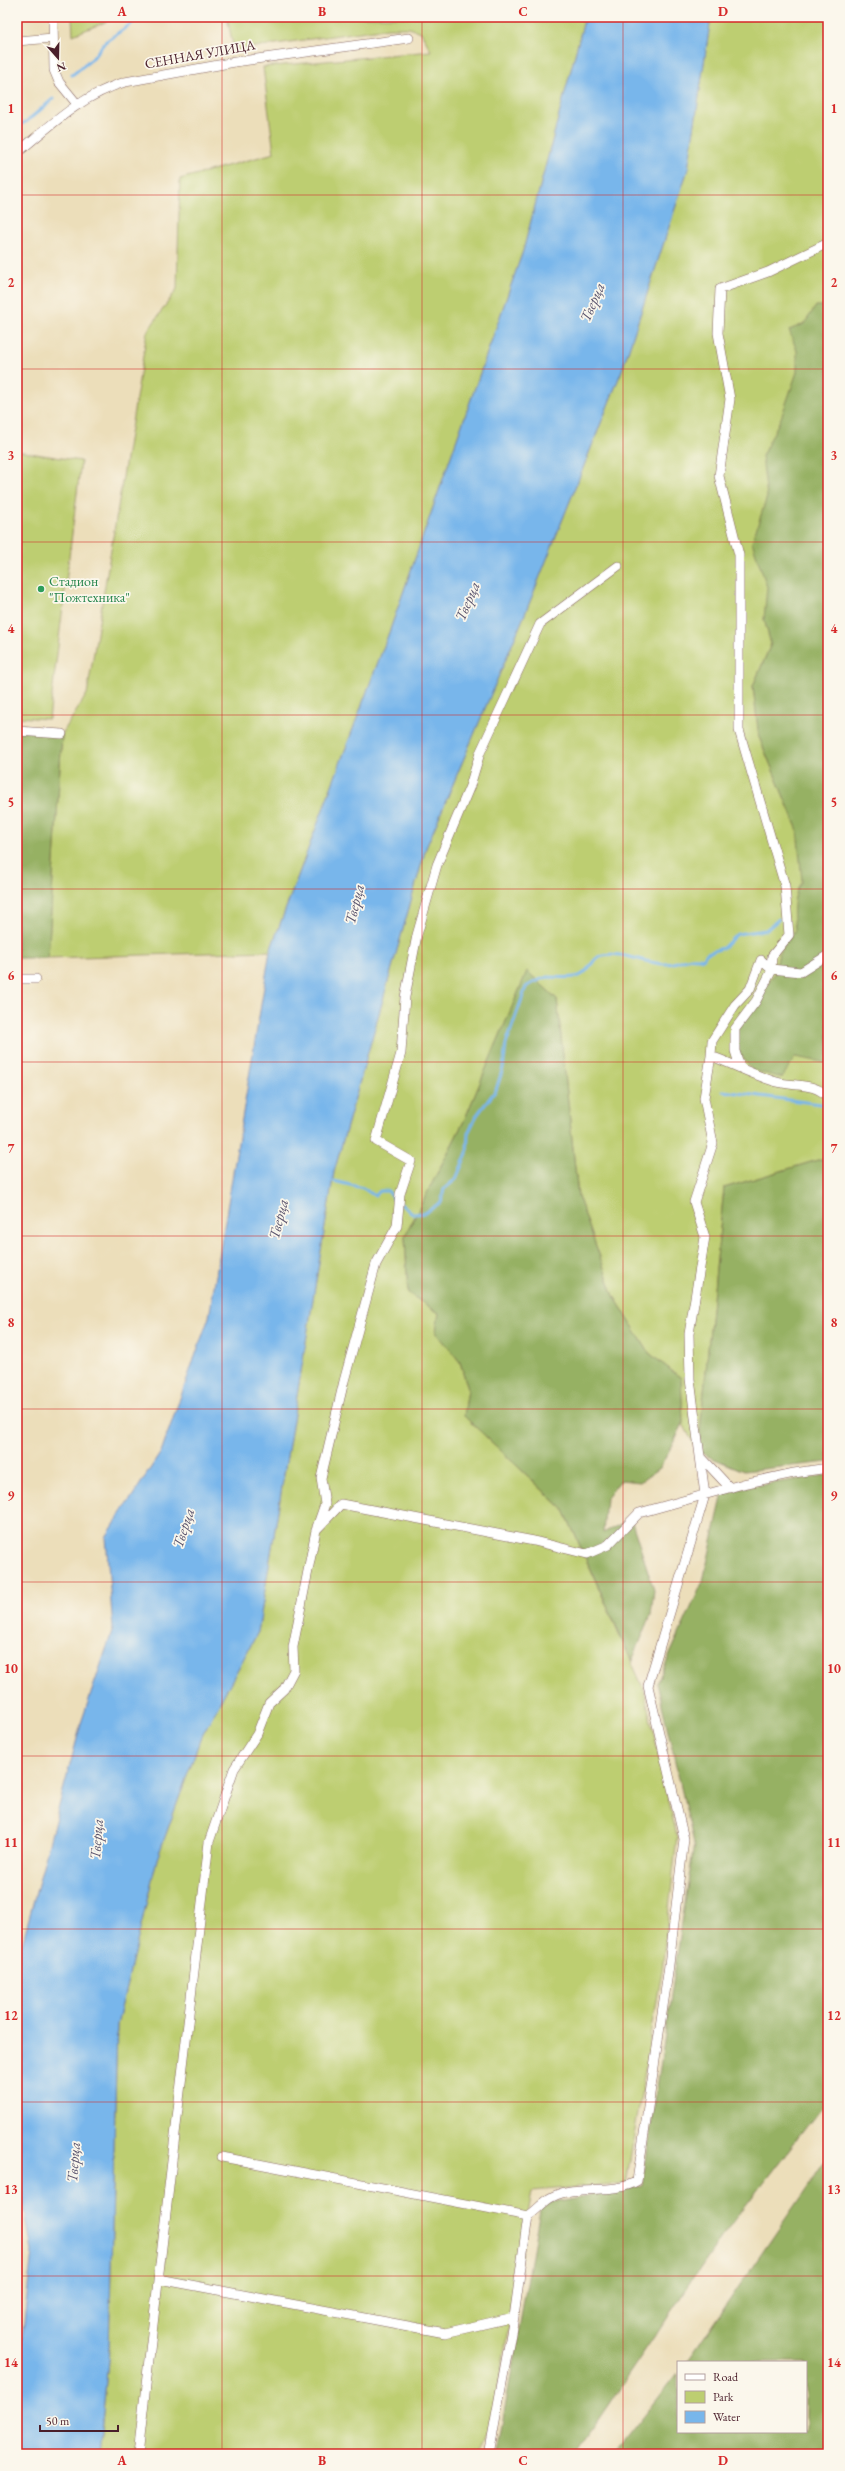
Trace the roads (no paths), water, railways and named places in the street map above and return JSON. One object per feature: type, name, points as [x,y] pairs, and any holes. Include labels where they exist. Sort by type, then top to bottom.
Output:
[{"type":"street","points":[[53,17],[54,70],[59,82],[76,104]]},
{"type":"street","points":[[17,41],[53,38]]},
{"type":"street","name":"СЕННАЯ УЛИЦА","points":[[17,153],[76,104],[109,86],[235,62],[409,38]]},
{"type":"street","points":[[740,1067],[736,1051],[735,1028],[756,1001],[771,969],[772,956],[790,935],[785,886],[739,730],[739,555],[719,476],[730,399],[718,333],[720,289],[768,272],[828,243]]},
{"type":"street","points":[[138,2454],[160,2279],[209,1842],[234,1769],[257,1734],[269,1703],[284,1689],[294,1670],[293,1647],[316,1530],[325,1504],[321,1478],[344,1381],[376,1264],[397,1226],[400,1194],[411,1161],[376,1141],[401,1053],[405,997],[416,942],[437,865],[470,786],[480,753],[540,624],[618,566]]},
{"type":"street","points":[[17,731],[62,734]]},
{"type":"street","points":[[489,2454],[514,2317],[528,2216],[552,2197],[573,2191],[622,2188],[637,2181],[668,1973],[684,1838],[648,1686],[704,1495],[702,1458],[690,1379],[689,1334],[705,1237],[694,1202],[713,1143],[704,1098],[712,1041],[735,1005],[750,989],[761,960],[771,969],[801,972],[828,955]]},
{"type":"street","points":[[17,979],[36,979]]},
{"type":"street","points":[[711,1056],[777,1082],[814,1088],[824,1093],[828,1098]]},
{"type":"street","points":[[702,1458],[730,1488]]},
{"type":"street","points":[[316,1530],[341,1504],[534,1541],[587,1554],[608,1545],[639,1513],[730,1488],[794,1473],[828,1468]]},
{"type":"street","points":[[222,2157],[528,2216]]},
{"type":"street","points":[[160,2279],[445,2333],[514,2317]]},
{"type":"water","name":"Тверца","points":[[585,17],[711,17],[688,169],[622,370],[527,609],[426,848],[334,1172],[258,1632],[201,1737],[157,1859],[117,2025],[109,2350],[99,2454],[17,2454],[17,2383],[32,2252],[17,2164],[17,1963],[82,1720],[113,1629],[106,1537],[161,1452],[209,1317],[270,951],[390,630],[523,251]]},
{"type":"waterway","points":[[72,75],[92,59],[105,42],[141,17]]},
{"type":"waterway","points":[[17,126],[26,122],[53,99]]},
{"type":"waterway","points":[[329,1180],[363,1188],[375,1196],[380,1191],[388,1191],[393,1198],[413,1214],[425,1213],[441,1202],[444,1189],[456,1179],[467,1153],[468,1133],[477,1115],[496,1090],[503,1068],[506,1044],[526,987],[548,977],[567,978],[579,976],[585,972],[599,956],[603,955],[610,954],[625,956],[663,964],[693,958],[703,959],[707,953],[723,948],[737,934],[766,930],[779,919]]},
{"type":"waterway","points":[[723,1091],[828,1105]]},
{"type":"place","name":"Стадион \"Пожтехника\"","points":[[41,589]]}]
